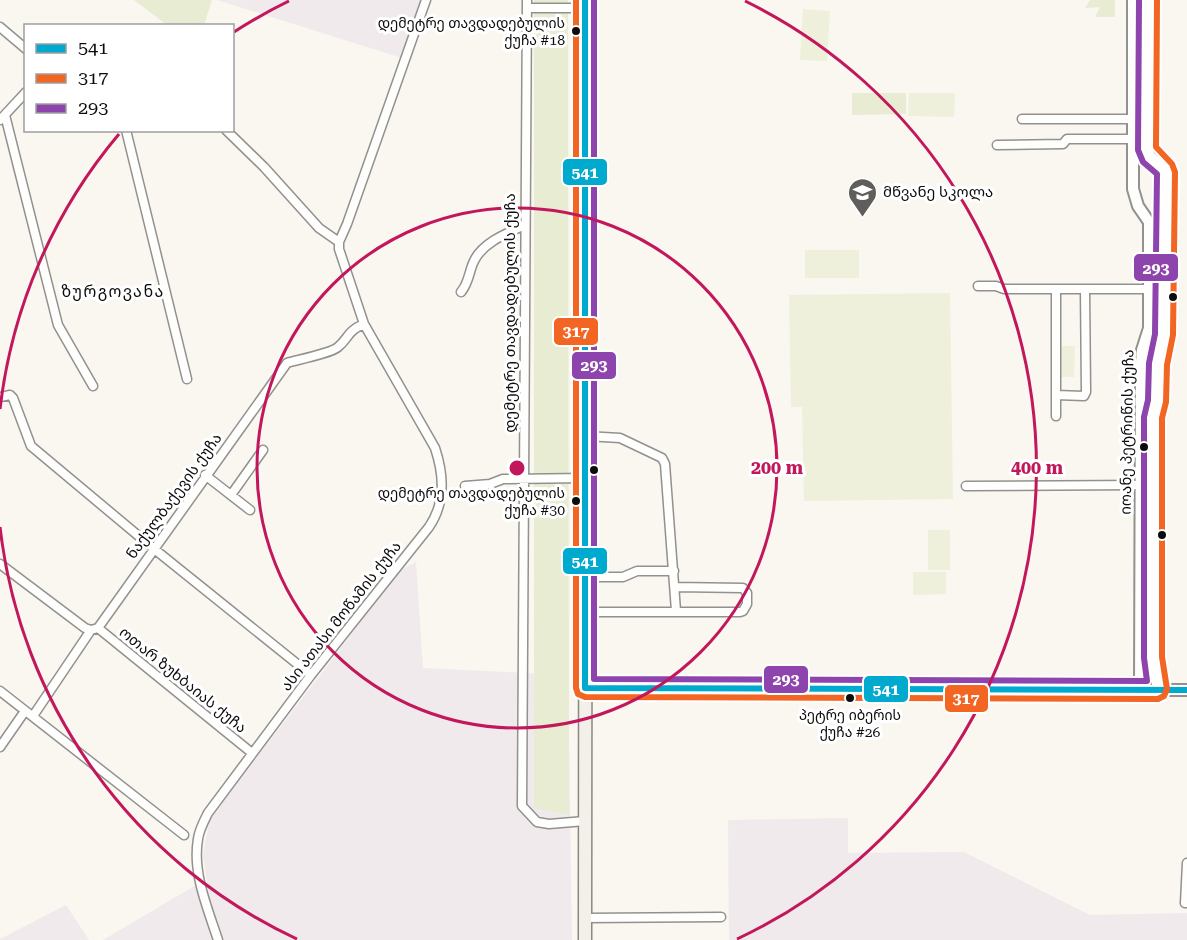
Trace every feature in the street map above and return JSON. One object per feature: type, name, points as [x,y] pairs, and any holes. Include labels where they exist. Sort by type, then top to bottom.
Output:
[{"type":"main road","points":[[585,4],[585,940]]},
{"type":"street","points":[[228,132],[264,167],[319,228],[339,242],[351,215],[426,0]]},
{"type":"street","name":"იოანე პეტრიწის ქუჩა","points":[[1133,0],[1133,189],[1138,206],[1149,222],[1149,328],[1142,350],[1140,400],[1140,690]]},
{"type":"street","points":[[1148,0],[1147,149],[1150,156],[1160,163]]},
{"type":"street","points":[[527,4],[585,4]]},
{"type":"street","name":"დემეტრე თავდადებულის ქუჩა","points":[[527,4],[522,806],[537,822],[549,824],[585,820]]},
{"type":"street","points":[[0,27],[24,47]]},
{"type":"street","points":[[1133,61],[1147,61]]},
{"type":"street","points":[[24,94],[2,117],[58,325],[93,386]]},
{"type":"street","points":[[1022,119],[1133,119]]},
{"type":"street","points":[[126,132],[187,380]]},
{"type":"street","points":[[997,145],[1063,144],[1067,139],[1133,144],[1147,149]]},
{"type":"street","points":[[1133,163],[1160,163]]},
{"type":"street","name":"იოანე პეტრიწის ქუჩა","points":[[1158,690],[1153,658],[1153,417],[1158,364],[1164,334],[1166,172],[1160,163]]},
{"type":"street","points":[[461,292],[466,286],[474,260],[480,251],[498,238],[525,225]]},
{"type":"street","name":"ასი ათასი მოწამის ქუჩა","points":[[218,940],[198,868],[198,838],[208,813],[311,675],[429,527],[441,501],[443,480],[435,448],[364,324],[340,256],[339,242]]},
{"type":"street","points":[[978,286],[996,286],[1004,289],[1149,289]]},
{"type":"street","points":[[1056,289],[1056,416]]},
{"type":"street","points":[[1056,395],[1084,396],[1086,392],[1084,289]]},
{"type":"street","name":"ნაქულბაქევის ქუჩა","points":[[0,747],[29,714],[94,629],[286,363],[338,348],[347,335],[356,327],[364,324]]},
{"type":"street","points":[[1142,350],[1155,352],[1160,350]]},
{"type":"street","points":[[1141,363],[1147,357],[1154,357],[1158,364]]},
{"type":"street","points":[[0,397],[10,395],[13,398],[31,446],[311,675]]},
{"type":"street","points":[[1140,400],[1144,405],[1153,405],[1156,401]]},
{"type":"street","points":[[1140,417],[1144,410],[1149,410],[1153,417]]},
{"type":"street","points":[[585,436],[620,438],[662,458],[665,464],[676,611]]},
{"type":"street","points":[[231,495],[263,450]]},
{"type":"street","points":[[205,475],[250,510]]},
{"type":"street","points":[[465,486],[490,484],[499,479],[585,478]]},
{"type":"street","points":[[966,486],[1140,485]]},
{"type":"street","points":[[1140,505],[1153,505]]},
{"type":"street","name":"ოთარ ზუხბაიას ქუჩა","points":[[0,564],[85,628],[94,629],[252,753]]},
{"type":"street","points":[[585,578],[623,577],[637,571],[674,571]]},
{"type":"street","points":[[585,612],[740,612],[746,607],[745,589],[675,587]]},
{"type":"street","points":[[585,688],[1187,690]]},
{"type":"street","points":[[0,691],[184,835]]},
{"type":"street","points":[[1187,863],[1185,903],[1187,903]]},
{"type":"street","points":[[585,918],[722,917]]},
{"type":"shaded area","points":[[217,0],[421,0],[402,58]]},
{"type":"shaded area","points":[[416,562],[423,668],[568,675],[572,940],[224,940],[209,897],[203,854],[210,818],[401,570]]},
{"type":"shaded area","points":[[848,818],[848,853],[964,852],[1090,915],[1187,913],[1187,940],[729,940],[728,820]]},
{"type":"shaded area","points":[[196,885],[213,940],[103,940]]},
{"type":"shaded area","points":[[66,905],[89,940],[0,940],[0,939]]},
{"type":"green space","points":[[134,0],[212,0],[204,24],[166,24]]},
{"type":"green space","points":[[534,0],[568,0],[569,815],[534,808]]},
{"type":"green space","points":[[1090,0],[1115,0],[1115,17],[1095,17],[1100,7],[1085,8]]},
{"type":"green space","points":[[803,9],[830,11],[827,61],[800,60]]},
{"type":"green space","points":[[852,93],[906,93],[906,114],[852,115]]},
{"type":"green space","points":[[909,93],[955,93],[954,117],[908,116]]},
{"type":"green space","points":[[805,250],[859,250],[859,278],[805,278]]},
{"type":"green space","points":[[950,293],[953,499],[804,501],[802,407],[791,407],[789,295]]},
{"type":"green space","points":[[1059,346],[1075,346],[1074,377],[1059,377]]},
{"type":"green space","points":[[928,530],[950,530],[950,570],[928,570]]},
{"type":"green space","points":[[913,572],[946,572],[946,594],[913,595]]},
{"type":"transit line","name":"317","points":[[576,0],[576,688],[578,694],[585,697],[1158,699],[1164,696],[1167,689],[1162,657],[1162,418],[1166,402],[1167,365],[1173,335],[1175,172],[1172,164],[1156,147],[1157,0]]},
{"type":"transit line","name":"541","points":[[585,0],[585,688]]},
{"type":"transit line","name":"293","points":[[594,0],[594,679],[1147,681],[1144,658],[1144,417],[1148,400],[1149,363],[1155,334],[1157,174],[1143,162],[1138,150],[1139,0]]},
{"type":"transit line","name":"541","points":[[585,688],[1187,690]]},
{"type":"place","name":"დემეტრე თავდადებულის ქუჩა #18","points":[[576,31]]},
{"type":"place","name":"მწვანე სკოლა","points":[[862,218]]},
{"type":"place","name":"დემეტრე თავდადებულის ქუჩა #30","points":[[576,501]]},
{"type":"place","name":"პეტრე იბერის ქუჩა #26","points":[[850,698]]},
{"type":"district","name":"ზურგოვანა","points":[[113,291]]}]
